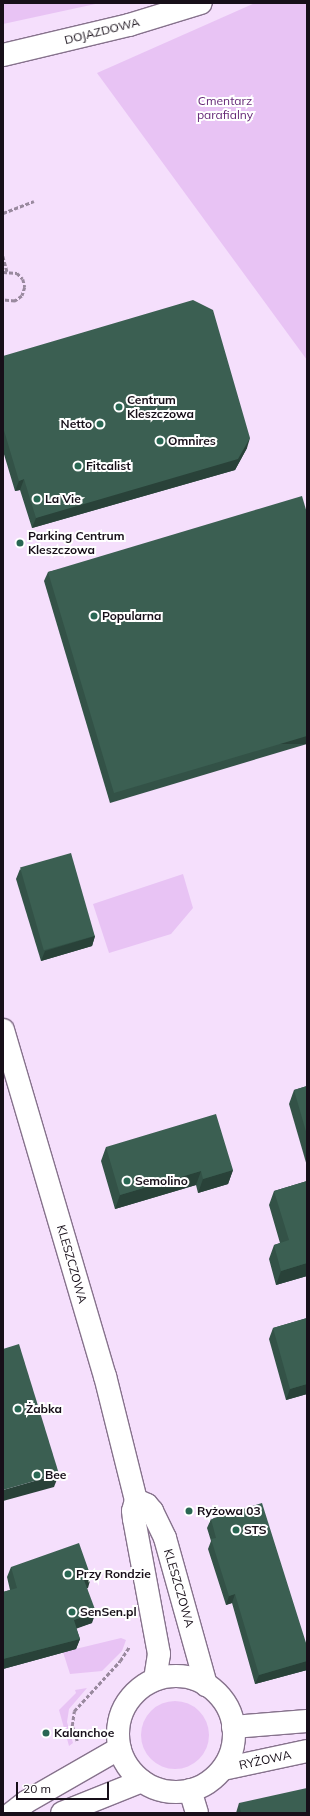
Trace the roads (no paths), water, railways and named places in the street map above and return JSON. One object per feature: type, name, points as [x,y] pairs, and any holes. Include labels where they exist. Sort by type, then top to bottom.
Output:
[{"type":"main road","name":"DOJAZDOWA","points":[[3,55],[130,25],[201,3]]},
{"type":"main road","name":"KLESZCZOWA","points":[[3,1030],[103,1370],[136,1500],[133,1511],[134,1519],[160,1654],[155,1680]]},
{"type":"main road","name":"KLESZCZOWA","points":[[136,1500],[147,1505],[163,1533],[206,1685]]},
{"type":"main road","points":[[180,1676],[206,1685],[225,1703],[233,1727],[233,1745],[223,1769],[210,1780],[190,1790],[166,1791],[142,1781],[128,1766],[120,1748],[119,1726],[125,1706],[141,1688],[155,1680],[180,1676]]},
{"type":"main road","points":[[233,1727],[307,1721]]},
{"type":"main road","points":[[12,1813],[26,1802],[120,1748]]},
{"type":"main road","name":"RYŻOWA","points":[[223,1769],[307,1751]]},
{"type":"main road","points":[[62,1813],[142,1781]]},
{"type":"main road","points":[[190,1790],[197,1813]]},
{"type":"place","name":"Centrum Kleszczowa","points":[[119,407]]},
{"type":"place","name":"Netto","points":[[100,424]]},
{"type":"place","name":"Omnires","points":[[160,441]]},
{"type":"place","name":"Fitcalist","points":[[78,466]]},
{"type":"place","name":"La Vie","points":[[37,499]]},
{"type":"place","name":"Parking Centrum Kleszczowa","points":[[20,543]]},
{"type":"place","name":"Popularna","points":[[94,616]]},
{"type":"place","name":"Semolino","points":[[127,1181]]},
{"type":"place","name":"Żabka","points":[[18,1409]]},
{"type":"place","name":"Bee","points":[[37,1475]]},
{"type":"place","name":"Ryżowa 03","points":[[189,1511]]},
{"type":"place","name":"STS","points":[[236,1530]]},
{"type":"place","name":"Przy Rondzie","points":[[68,1574]]},
{"type":"place","name":"SenSen.pl","points":[[72,1612]]},
{"type":"place","name":"Kalanchoe","points":[[46,1733]]},
{"type":"park label","name":"Cmentarz parafialny","points":[[225,108]]}]
